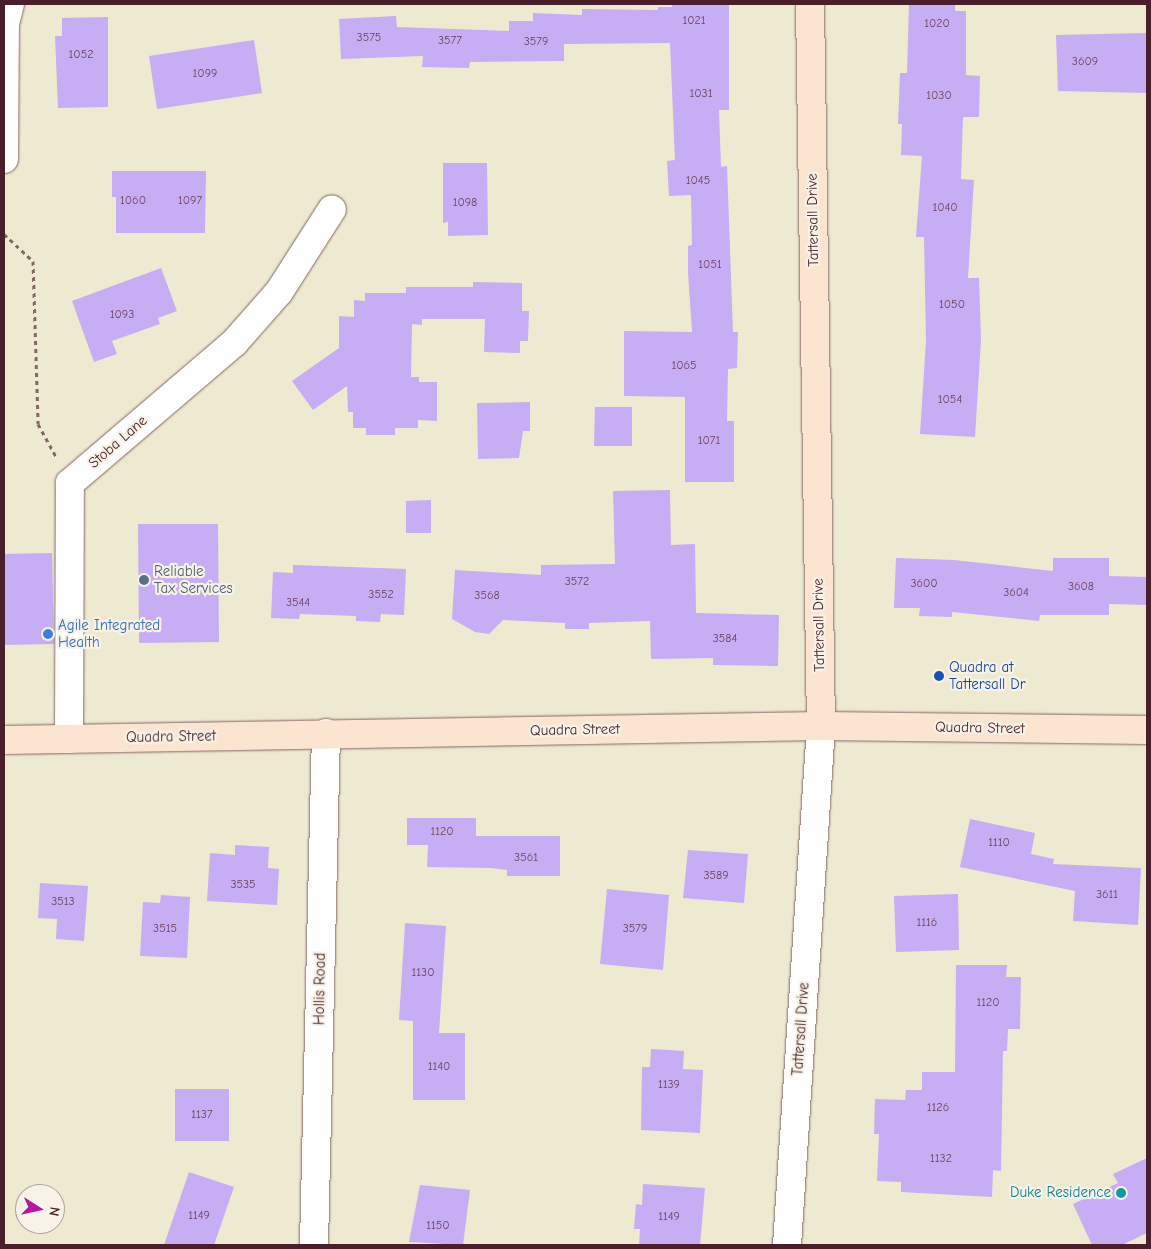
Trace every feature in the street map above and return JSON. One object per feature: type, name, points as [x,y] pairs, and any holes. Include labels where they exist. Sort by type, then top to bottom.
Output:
[{"type":"main road","name":"Tattersall Drive","points":[[810,4],[821,726]]},
{"type":"main road","name":"Quadra Street","points":[[4,740],[821,726],[1147,730]]},
{"type":"street","points":[[4,159],[8,14]]},
{"type":"street","name":"Stoba Lane","points":[[70,483],[234,343],[279,292],[332,209]]},
{"type":"street","points":[[69,739],[70,483]]},
{"type":"street","name":"Tattersall Drive","points":[[787,1245],[821,726]]},
{"type":"street","name":"Hollis Road","points":[[314,1245],[326,733]]},
{"type":"path","points":[[4,234],[33,261],[38,424],[70,483]]},
{"type":"building","points":[[672,4],[729,4],[729,110],[719,110],[721,167],[727,166],[733,332],[738,332],[737,368],[728,369],[727,421],[734,421],[734,482],[685,482],[685,397],[624,396],[624,331],[692,332],[688,273],[688,246],[692,245],[691,195],[669,196],[667,161],[675,160],[670,43],[564,44],[564,61],[470,62],[469,68],[422,67],[423,56],[341,59],[339,19],[396,16],[397,27],[509,31],[509,21],[533,21],[533,13],[582,15],[582,9],[658,10],[658,7],[672,7]]},
{"type":"building","points":[[909,4],[955,4],[955,11],[966,11],[966,75],[980,76],[979,117],[963,117],[961,179],[974,180],[968,278],[979,278],[981,340],[975,437],[920,434],[926,341],[924,237],[916,237],[922,156],[901,155],[902,124],[898,124],[900,73],[907,73]]},
{"type":"building","points":[[108,17],[108,107],[58,108],[55,36],[62,36],[62,18]]},
{"type":"building","points":[[1147,33],[1147,93],[1058,91],[1056,35]]},
{"type":"building","points":[[254,40],[262,93],[157,109],[149,56]]},
{"type":"building","points":[[443,163],[487,163],[488,235],[448,236],[448,222],[443,223]]},
{"type":"building","points":[[112,171],[206,171],[205,233],[116,233],[116,197],[112,197]]},
{"type":"building","points":[[161,268],[177,311],[158,318],[160,324],[112,341],[117,354],[94,362],[72,301]]},
{"type":"building","points":[[473,282],[522,283],[522,311],[529,311],[528,341],[520,341],[520,353],[484,352],[485,319],[422,319],[422,325],[412,324],[411,377],[419,377],[419,382],[437,382],[437,421],[418,420],[418,428],[395,428],[395,435],[366,435],[366,428],[353,428],[353,412],[348,412],[347,386],[313,410],[292,381],[339,348],[339,316],[354,317],[354,300],[365,301],[365,293],[406,293],[406,287],[473,287]]},
{"type":"building","points":[[530,402],[530,431],[523,431],[519,458],[478,459],[477,403]]},
{"type":"building","points":[[595,407],[632,407],[632,446],[594,446]]},
{"type":"building","points":[[670,490],[671,545],[695,544],[696,613],[779,615],[778,666],[713,665],[713,658],[651,659],[650,621],[589,623],[589,629],[565,629],[565,623],[503,620],[489,634],[475,632],[452,619],[455,570],[541,575],[541,565],[615,564],[613,491]]},
{"type":"building","points":[[431,500],[431,533],[406,533],[406,501]]},
{"type":"building","points":[[138,524],[218,524],[219,642],[139,643]]},
{"type":"building","points":[[52,553],[54,644],[4,645],[4,554]]},
{"type":"building","points":[[896,558],[954,560],[1053,571],[1053,558],[1109,558],[1109,576],[1147,577],[1147,605],[1109,604],[1109,615],[1040,615],[1039,621],[952,612],[952,617],[919,616],[920,608],[894,608]]},
{"type":"building","points":[[293,565],[406,569],[404,615],[381,614],[380,622],[356,621],[356,616],[300,614],[299,619],[271,618],[273,572],[293,573]]},
{"type":"building","points":[[407,818],[476,818],[476,836],[560,836],[560,876],[507,876],[507,870],[491,868],[427,867],[428,845],[407,845]]},
{"type":"building","points":[[970,819],[1035,833],[1031,854],[1054,859],[1053,864],[1141,868],[1138,925],[1073,921],[1075,891],[960,867]]},
{"type":"building","points":[[235,845],[269,847],[268,868],[279,869],[277,905],[207,901],[210,853],[235,855]]},
{"type":"building","points":[[688,850],[748,854],[744,903],[683,898]]},
{"type":"building","points":[[40,883],[88,886],[84,941],[56,939],[57,919],[38,918]]},
{"type":"building","points":[[607,889],[669,895],[663,970],[600,964]]},
{"type":"building","points":[[958,894],[959,950],[896,952],[894,896]]},
{"type":"building","points":[[161,895],[190,897],[187,958],[140,956],[143,902],[160,903]]},
{"type":"building","points":[[405,923],[446,926],[439,1033],[465,1033],[465,1100],[413,1100],[413,1021],[399,1020]]},
{"type":"building","points":[[956,965],[1007,965],[1006,977],[1021,977],[1020,1029],[1008,1029],[1007,1051],[1003,1051],[1001,1171],[993,1170],[992,1197],[901,1192],[901,1182],[877,1181],[879,1134],[874,1134],[875,1099],[905,1100],[906,1090],[922,1090],[922,1072],[955,1072]]},
{"type":"building","points":[[651,1049],[684,1051],[683,1069],[703,1070],[700,1133],[641,1130],[642,1067],[650,1067]]},
{"type":"building","points":[[175,1089],[229,1089],[229,1141],[175,1141]]},
{"type":"building","name":"Duke Residence","points":[[1147,1158],[1147,1233],[1122,1245],[1092,1245],[1073,1204],[1118,1183],[1113,1174]]},
{"type":"building","points":[[189,1172],[234,1187],[214,1245],[164,1245]]},
{"type":"building","points":[[643,1184],[705,1188],[700,1245],[639,1245],[640,1229],[634,1229],[636,1204],[642,1205]]},
{"type":"building","points":[[420,1185],[470,1190],[463,1245],[409,1242]]},
{"type":"place","name":"Reliable Tax Services","points":[[144,580]]},
{"type":"place","name":"Agile Integrated Health","points":[[48,634]]},
{"type":"place","name":"Quadra at Tattersall Dr","points":[[939,676]]},
{"type":"place","name":"Duke Residence","points":[[1121,1193]]}]
